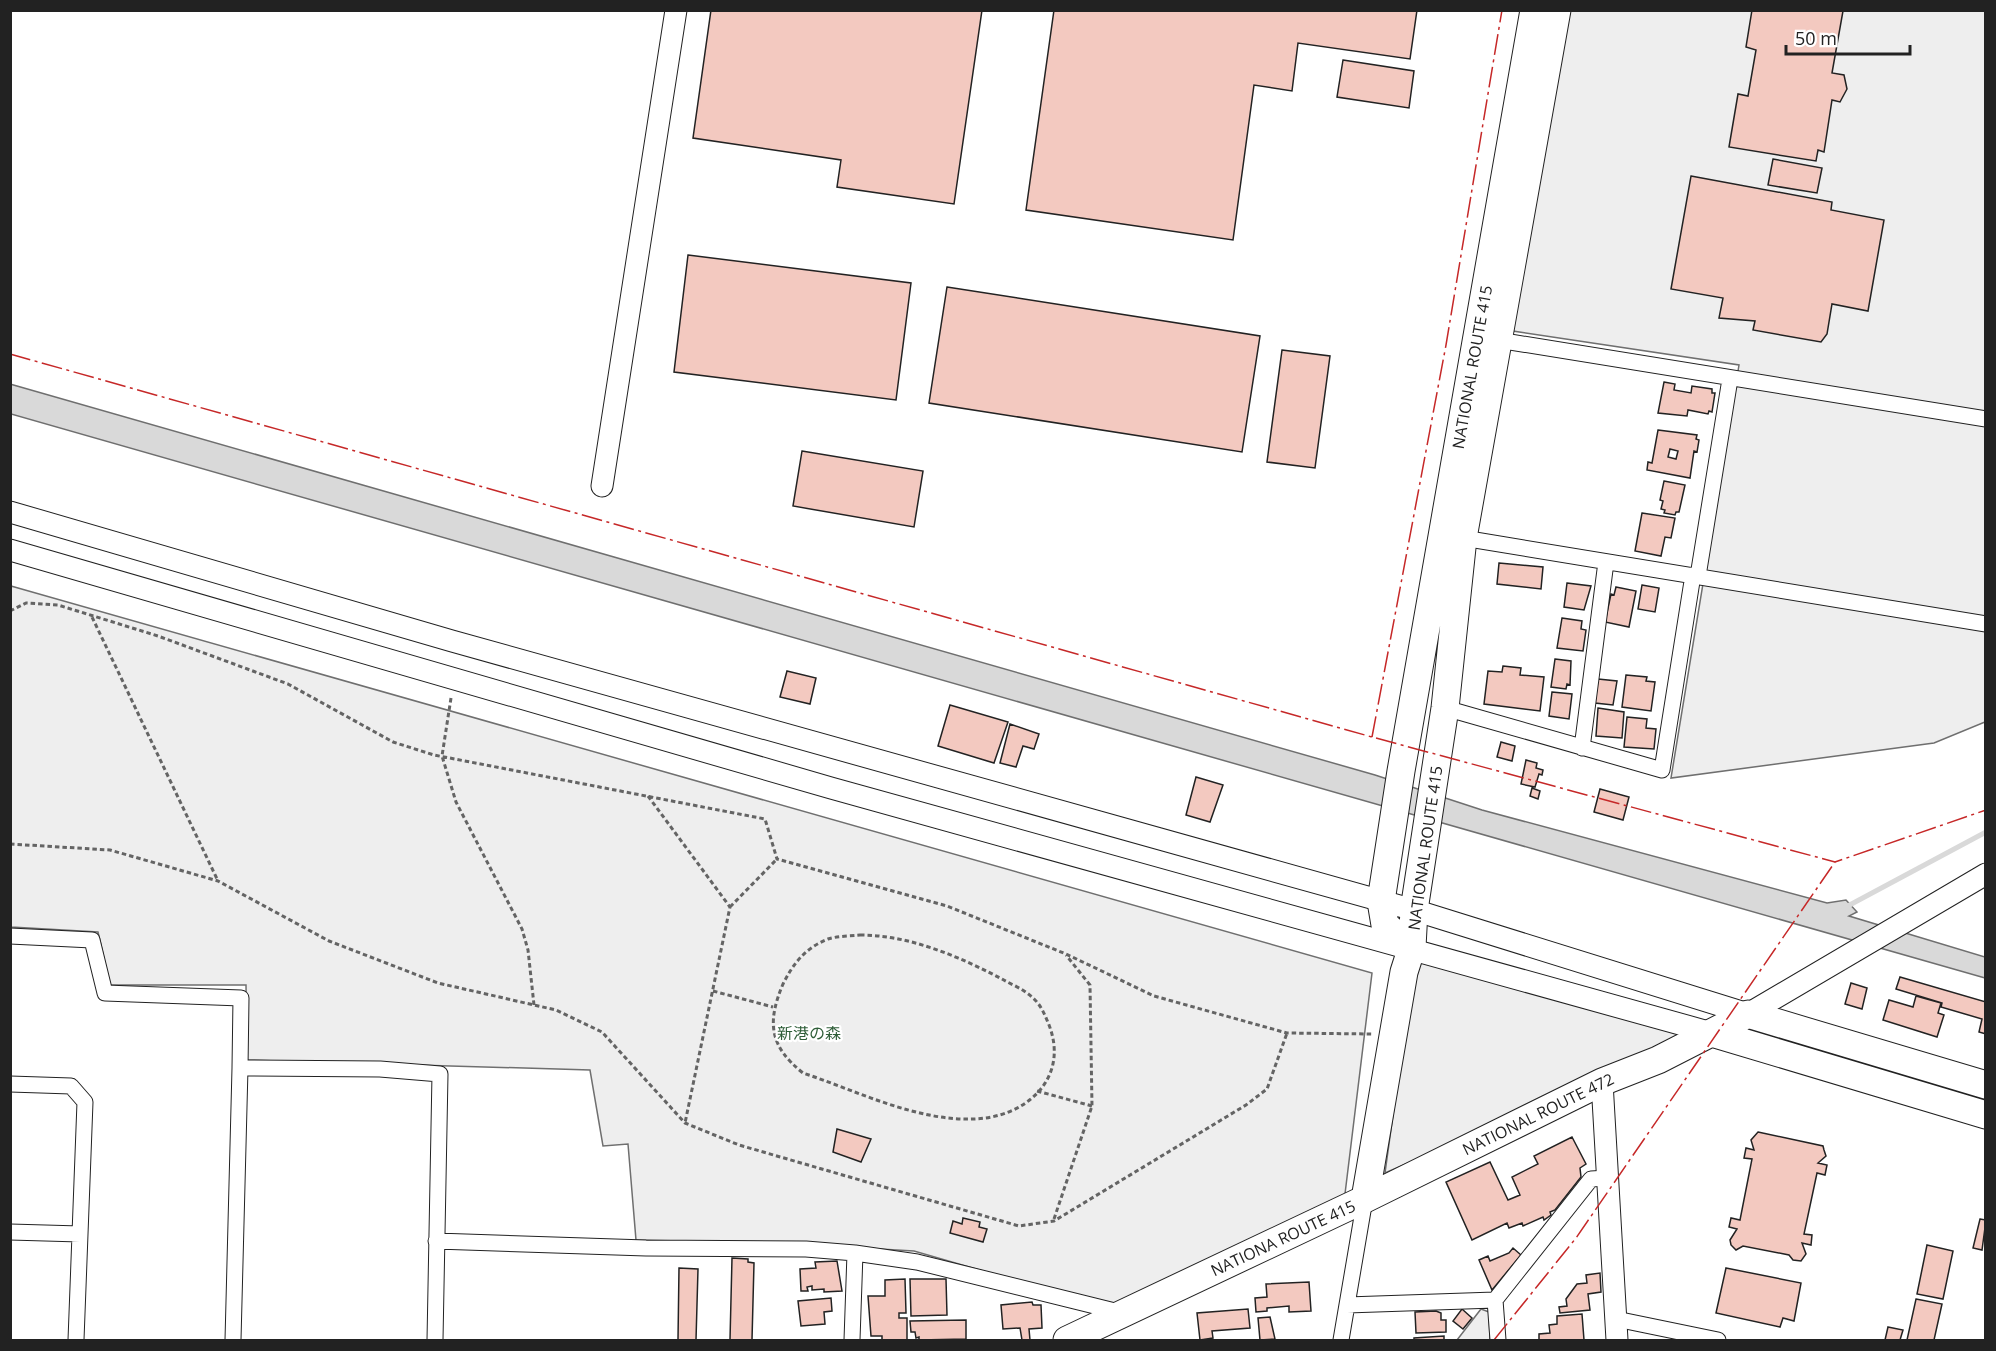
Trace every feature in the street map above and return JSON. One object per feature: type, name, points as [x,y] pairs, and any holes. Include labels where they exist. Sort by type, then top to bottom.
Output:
[{"type":"highway","name":"NATIONAL ROUTE 415","points":[[1412,948],[1385,926],[1381,901],[1401,771],[1534,10]]},
{"type":"highway","name":"NATIONAL ROUTE 415","points":[[1412,948],[1414,910],[1445,708],[1463,538],[1557,10]]},
{"type":"highway","name":"NATIONA ROUTE 415","points":[[1067,1341],[1365,1199],[1396,1015],[1412,948]]},
{"type":"highway","name":"NATIONAL ROUTE 472","points":[[1365,1199],[1602,1082],[1658,1060],[1749,1014]]},
{"type":"highway","points":[[1749,1014],[1986,1085]]},
{"type":"highway","points":[[1712,1033],[1986,1115]]},
{"type":"street","points":[[602,486],[676,10]]},
{"type":"street","points":[[1498,340],[1986,419]]},
{"type":"street","points":[[1445,708],[1662,770],[1730,379]]},
{"type":"street","points":[[10,512],[452,640],[1414,910],[1749,1014],[1948,894],[1986,874]]},
{"type":"street","points":[[1463,538],[1986,624]]},
{"type":"street","points":[[10,550],[831,788],[1712,1033]]},
{"type":"street","points":[[1582,748],[1606,562]]},
{"type":"street","points":[[10,936],[93,940],[105,993],[241,998],[233,1341]]},
{"type":"street","points":[[240,1068],[380,1069],[440,1074],[435,1341]]},
{"type":"street","points":[[1602,1082],[1617,1341]]},
{"type":"street","points":[[10,1084],[72,1086],[85,1102],[76,1341]]},
{"type":"street","points":[[1498,1341],[1495,1300],[1591,1179],[1608,1178]]},
{"type":"street","points":[[1341,1341],[1365,1199]]},
{"type":"street","points":[[10,1232],[80,1234]]},
{"type":"street","points":[[436,1241],[646,1248],[806,1249],[855,1253],[917,1262],[1123,1313]]},
{"type":"street","points":[[852,1341],[855,1253]]},
{"type":"street","points":[[1347,1305],[1495,1300]]},
{"type":"street","points":[[1617,1319],[1718,1341]]},
{"type":"path","points":[[10,611],[26,603],[58,605],[158,636],[288,684],[393,742],[442,756],[765,819],[777,859]]},
{"type":"path","points":[[92,616],[218,881]]},
{"type":"path","points":[[451,698],[442,756],[456,802],[522,929],[528,950],[534,1005]]},
{"type":"path","points":[[648,796],[730,907]]},
{"type":"path","points":[[10,844],[110,850],[218,881],[329,940],[438,983],[556,1010],[602,1032],[686,1123],[739,1145],[1019,1226],[1054,1221],[1246,1105],[1267,1089],[1287,1033]]},
{"type":"path","points":[[686,1123],[730,907],[777,859]]},
{"type":"path","points":[[777,859],[947,906],[1066,954],[1154,996],[1287,1033],[1375,1034]]},
{"type":"path","points":[[881,935],[944,952],[1025,992],[1044,1012],[1052,1034],[1053,1071],[1037,1091],[1021,1108],[999,1115],[973,1119],[926,1115],[803,1073],[782,1053],[775,1033],[773,1007],[792,965],[803,954],[828,939],[881,935]]},
{"type":"path","points":[[1054,1221],[1092,1106],[1090,986],[1066,954]]},
{"type":"path","points":[[713,991],[773,1007]]},
{"type":"path","points":[[1037,1091],[1092,1106]]},
{"type":"green space","points":[[1564,11],[1985,11],[1985,722],[1934,743],[1671,778],[1739,365],[1513,331]]},
{"type":"green space","name":"新港の森","points":[[11,586],[1372,973],[1344,1202],[1114,1309],[914,1251],[776,1243],[636,1240],[628,1144],[603,1146],[590,1070],[247,1060],[246,985],[110,985],[98,932],[11,927]]},
{"type":"green space","points":[[1415,955],[1700,1037],[1385,1173]]},
{"type":"green space","points":[[1481,1309],[1489,1312],[1490,1340],[1457,1340]]},
{"type":"shaded area","points":[[10,384],[1375,775],[1482,810],[1827,903],[1846,900],[1857,912],[1849,916],[1985,957],[1985,978],[11,414]]},
{"type":"building","points":[[711,10],[982,10],[954,204],[837,187],[841,160],[693,138]]},
{"type":"building","points":[[1054,10],[1417,10],[1410,59],[1298,43],[1292,91],[1254,85],[1233,240],[1026,210]]},
{"type":"building","points":[[1752,10],[1843,11],[1832,73],[1844,75],[1847,89],[1840,102],[1832,100],[1824,152],[1818,150],[1816,161],[1729,147],[1738,94],[1748,96],[1756,50],[1746,47]]},
{"type":"building","points":[[1343,60],[1414,71],[1409,108],[1337,97]]},
{"type":"building","points":[[1773,159],[1822,168],[1817,193],[1768,185]]},
{"type":"building","points":[[1691,176],[1832,202],[1831,210],[1884,220],[1868,311],[1832,304],[1827,334],[1821,342],[1753,330],[1755,321],[1719,318],[1723,298],[1671,289]]},
{"type":"building","points":[[688,255],[911,283],[896,400],[674,372]]},
{"type":"building","points":[[947,287],[1260,336],[1242,452],[929,403]]},
{"type":"building","points":[[1282,350],[1330,356],[1315,468],[1267,462]]},
{"type":"building","points":[[1664,382],[1675,384],[1674,390],[1691,393],[1692,386],[1712,389],[1712,393],[1715,393],[1712,412],[1709,411],[1708,414],[1688,410],[1687,416],[1658,413]]},
{"type":"building","points":[[1658,430],[1697,435],[1696,439],[1699,440],[1697,452],[1694,451],[1690,478],[1647,470],[1648,462],[1652,463]],"holes":[[[1670,449],[1678,451],[1676,459],[1668,457]]]},
{"type":"building","points":[[802,451],[923,471],[914,527],[793,506]]},
{"type":"building","points":[[1664,481],[1685,485],[1679,512],[1675,515],[1664,513],[1665,510],[1661,509],[1663,501],[1660,500]]},
{"type":"building","points":[[1642,513],[1675,518],[1671,538],[1665,537],[1661,556],[1635,551]]},
{"type":"building","points":[[1499,563],[1543,567],[1541,589],[1497,584]]},
{"type":"building","points":[[1567,583],[1591,586],[1584,610],[1564,607]]},
{"type":"building","points":[[1642,585],[1659,588],[1655,612],[1638,609]]},
{"type":"building","points":[[1616,587],[1636,591],[1629,627],[1605,622],[1611,594],[1614,595]]},
{"type":"building","points":[[1562,618],[1582,621],[1581,629],[1586,630],[1583,651],[1557,648]]},
{"type":"building","points":[[1555,659],[1571,661],[1570,685],[1567,684],[1566,689],[1551,687]]},
{"type":"building","points":[[1503,666],[1521,668],[1520,675],[1544,677],[1540,711],[1484,704],[1488,671],[1502,672]]},
{"type":"building","points":[[787,671],[816,678],[810,704],[780,697]]},
{"type":"building","points":[[1626,675],[1647,677],[1646,681],[1655,682],[1651,711],[1622,707]]},
{"type":"building","points":[[1598,679],[1617,681],[1613,705],[1595,703]]},
{"type":"building","points":[[1552,692],[1572,694],[1569,719],[1549,716]]},
{"type":"building","points":[[950,705],[1008,722],[994,763],[938,746]]},
{"type":"building","points":[[1598,708],[1624,712],[1622,738],[1596,736]]},
{"type":"building","points":[[1627,717],[1647,719],[1646,728],[1656,729],[1654,749],[1624,747]]},
{"type":"building","points":[[1010,724],[1039,734],[1034,749],[1023,746],[1016,767],[1000,763]]},
{"type":"building","points":[[1501,742],[1515,746],[1512,761],[1497,757]]},
{"type":"building","points":[[1526,760],[1537,763],[1536,768],[1543,770],[1542,775],[1539,774],[1535,787],[1521,784]]},
{"type":"building","points":[[1196,777],[1223,785],[1210,822],[1186,815]]},
{"type":"building","points":[[1532,788],[1540,791],[1538,799],[1530,796]]},
{"type":"building","points":[[1600,789],[1629,797],[1623,820],[1594,812]]},
{"type":"building","points":[[1900,977],[1986,1002],[1986,1034],[1979,1032],[1982,1019],[1941,1007],[1942,1003],[1896,989]]},
{"type":"building","points":[[1851,983],[1867,988],[1862,1009],[1845,1004]]},
{"type":"building","points":[[1916,996],[1941,1003],[1938,1013],[1944,1015],[1937,1037],[1883,1020],[1889,1000],[1913,1007]]},
{"type":"building","points":[[837,1129],[871,1139],[861,1162],[833,1152]]},
{"type":"building","points":[[1758,1132],[1823,1146],[1826,1156],[1818,1163],[1827,1165],[1825,1175],[1817,1173],[1804,1234],[1812,1235],[1811,1245],[1802,1243],[1806,1254],[1801,1261],[1793,1260],[1789,1255],[1743,1246],[1736,1250],[1731,1245],[1730,1240],[1737,1229],[1729,1227],[1731,1218],[1740,1220],[1752,1159],[1744,1158],[1746,1148],[1754,1150],[1751,1140]]},
{"type":"building","points":[[1572,1137],[1586,1164],[1580,1168],[1581,1177],[1555,1210],[1550,1212],[1551,1215],[1544,1220],[1543,1217],[1523,1226],[1522,1223],[1509,1228],[1507,1223],[1472,1240],[1446,1182],[1490,1162],[1508,1200],[1520,1195],[1512,1177],[1538,1164],[1534,1156]]},
{"type":"building","points":[[963,1218],[980,1222],[979,1227],[987,1229],[983,1242],[950,1233],[953,1221],[962,1224]]},
{"type":"building","points":[[1980,1219],[1986,1220],[1982,1250],[1973,1248]]},
{"type":"building","points":[[1927,1245],[1953,1251],[1943,1299],[1917,1294]]},
{"type":"building","points":[[1513,1248],[1521,1255],[1492,1290],[1479,1260],[1488,1256],[1490,1261],[1509,1253]]},
{"type":"building","points":[[732,1258],[748,1259],[748,1262],[754,1263],[752,1340],[730,1340]]},
{"type":"building","points":[[837,1261],[842,1291],[812,1290],[812,1286],[807,1287],[808,1291],[801,1291],[800,1269],[816,1268],[815,1262]]},
{"type":"building","points":[[679,1268],[698,1269],[696,1340],[678,1340]]},
{"type":"building","points":[[1726,1268],[1801,1283],[1794,1321],[1783,1318],[1780,1327],[1716,1313]]},
{"type":"building","points":[[1600,1273],[1601,1292],[1588,1294],[1590,1310],[1560,1313],[1559,1307],[1567,1306],[1566,1299],[1577,1284],[1587,1283],[1586,1275]]},
{"type":"building","points":[[905,1279],[906,1313],[899,1313],[899,1318],[907,1318],[907,1340],[882,1340],[882,1336],[871,1336],[868,1296],[885,1296],[885,1280]]},
{"type":"building","points":[[910,1279],[946,1279],[947,1315],[911,1316]]},
{"type":"building","points":[[1309,1282],[1311,1311],[1289,1312],[1289,1306],[1267,1308],[1267,1311],[1256,1312],[1255,1298],[1267,1297],[1266,1284]]},
{"type":"building","points":[[831,1298],[832,1311],[824,1312],[825,1324],[801,1326],[798,1301]]},
{"type":"building","points":[[1916,1299],[1942,1304],[1934,1340],[1907,1340]]},
{"type":"building","points":[[1032,1302],[1033,1305],[1041,1305],[1042,1328],[1029,1329],[1030,1340],[1022,1340],[1020,1328],[1003,1329],[1001,1305]]},
{"type":"building","points":[[1248,1309],[1250,1328],[1212,1331],[1213,1338],[1200,1340],[1197,1313]]},
{"type":"building","points":[[1462,1309],[1472,1318],[1463,1329],[1453,1321]]},
{"type":"building","points":[[1436,1311],[1441,1313],[1441,1320],[1446,1320],[1446,1332],[1416,1333],[1415,1312]]},
{"type":"building","points":[[1582,1314],[1584,1340],[1539,1340],[1539,1334],[1550,1333],[1549,1325],[1557,1324],[1557,1316]]},
{"type":"building","points":[[1270,1317],[1275,1339],[1260,1340],[1258,1318]]},
{"type":"building","points":[[966,1320],[966,1339],[919,1340],[915,1332],[911,1332],[910,1321]]},
{"type":"building","points":[[1888,1327],[1903,1330],[1900,1340],[1885,1340]]},
{"type":"building","points":[[1444,1336],[1444,1340],[1414,1340],[1414,1338]]},
{"type":"waterway","points":[[1844,908],[1986,832]]},
{"type":"power","points":[[1372,737],[1446,345],[1502,10]]},
{"type":"power","points":[[10,354],[1372,737],[1835,862],[1986,810]]},
{"type":"power","points":[[1494,1340],[1576,1238],[1835,862]]}]
